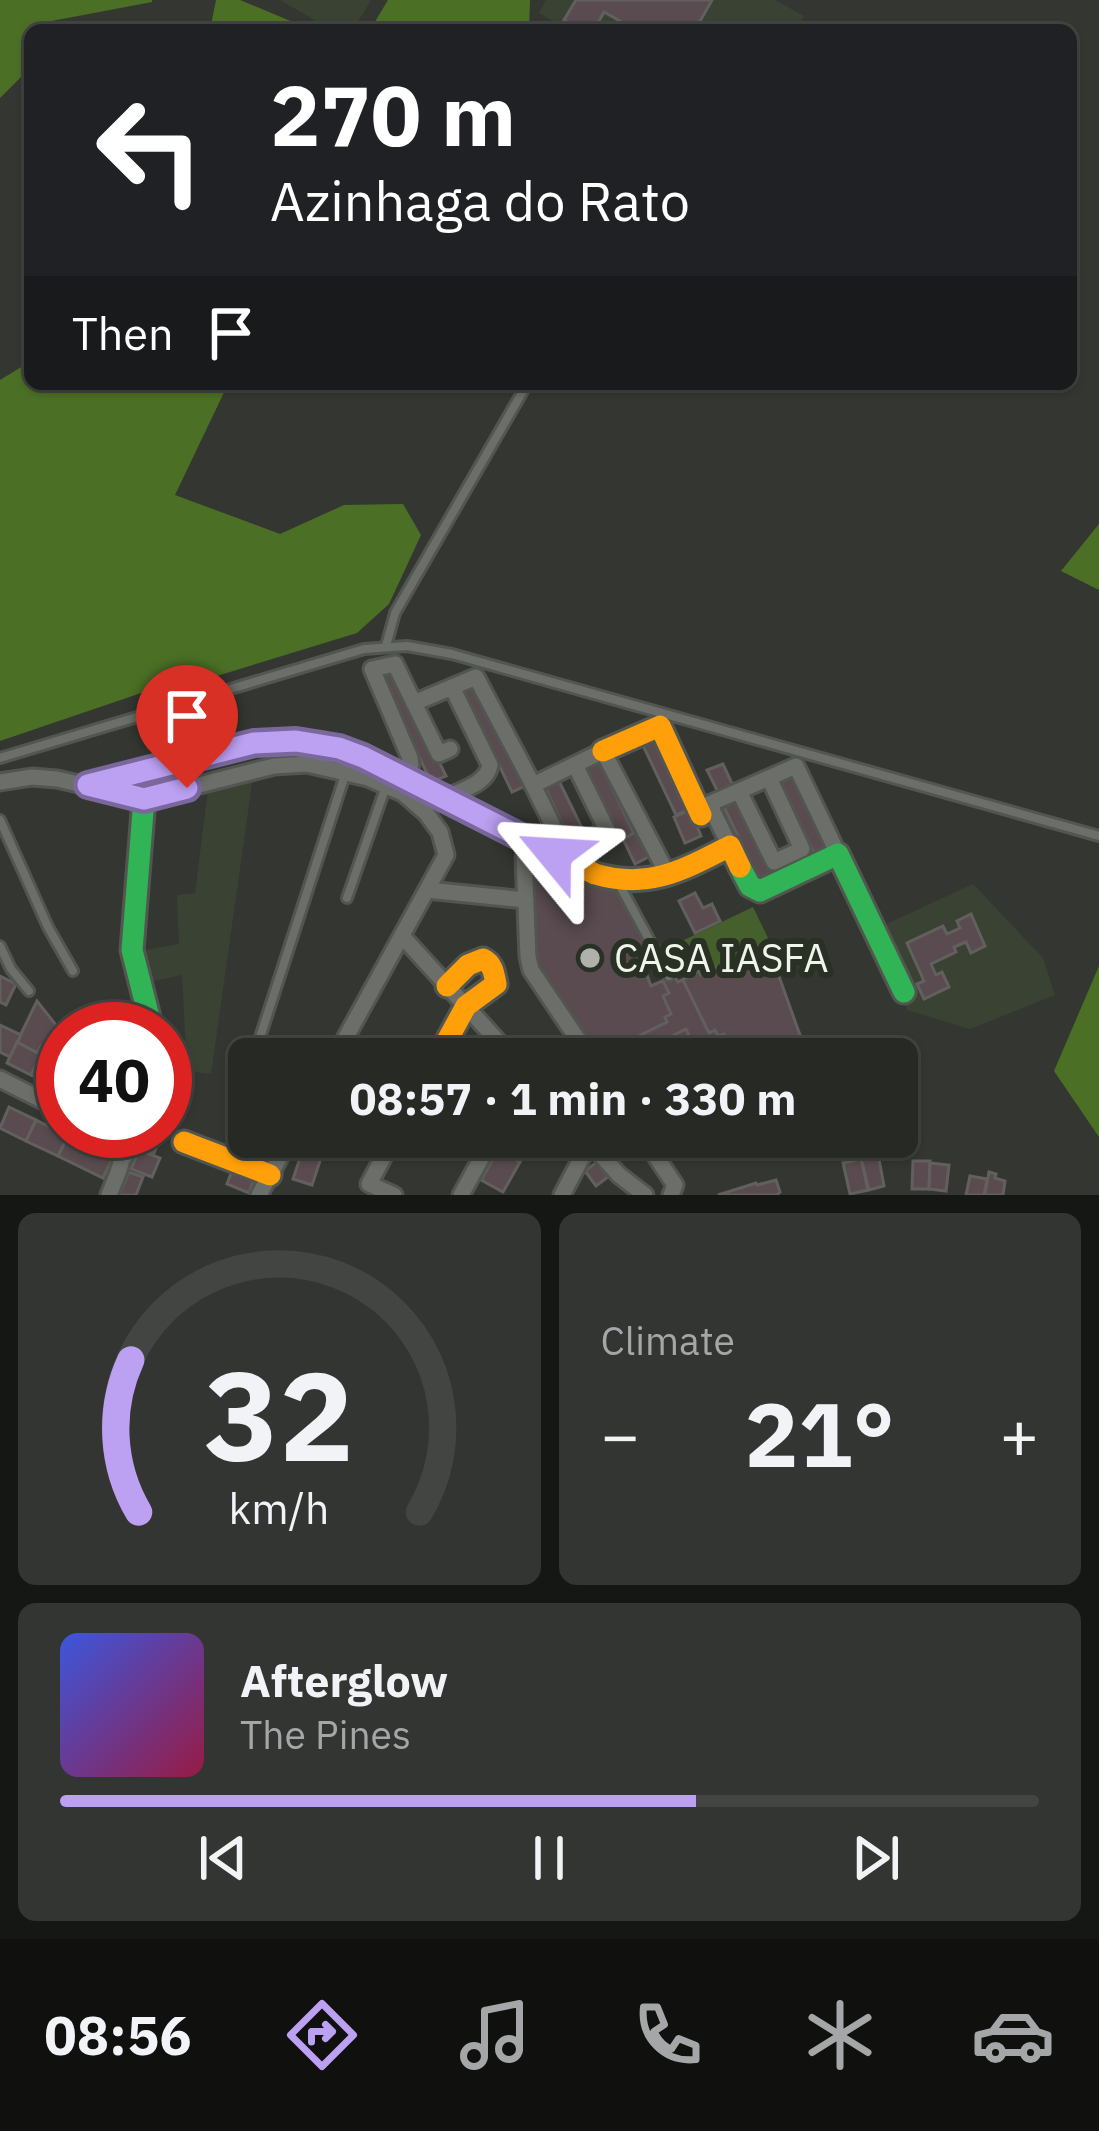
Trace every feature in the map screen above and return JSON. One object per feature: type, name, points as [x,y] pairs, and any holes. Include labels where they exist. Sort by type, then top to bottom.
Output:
[{"type":"street","points":[[392,780],[411,765],[410,758],[372,669],[395,664],[439,754],[450,749]]},
{"type":"street","points":[[414,703],[476,677],[557,835],[554,854]]},
{"type":"street","points":[[446,798],[490,772],[452,687]]},
{"type":"street","points":[[533,785],[660,726],[701,815]]},
{"type":"street","points":[[88,785],[277,741],[339,748],[392,780],[426,813],[440,832],[446,855],[346,1038]]},
{"type":"street","points":[[603,752],[668,875]]},
{"type":"street","points":[[0,782],[32,777],[144,799],[274,766],[307,764],[392,780],[446,798],[619,882],[642,883],[668,875],[730,847]]},
{"type":"street","points":[[554,854],[607,830],[575,765]]},
{"type":"street","points":[[838,854],[760,891],[750,886],[710,804],[796,766],[904,992]]},
{"type":"street","points":[[739,791],[774,862],[802,849],[769,778]]},
{"type":"street","points":[[144,799],[132,950],[145,1002]]},
{"type":"street","points":[[524,856],[531,970],[574,1038]]},
{"type":"street","points":[[427,890],[526,901]]},
{"type":"street","points":[[402,936],[495,1038]]},
{"type":"street","points":[[447,986],[470,962],[480,959],[490,963],[495,973],[496,984],[466,1006],[448,1038]]},
{"type":"street","points":[[0,1078],[36,1097]]},
{"type":"street","points":[[192,1146],[267,1186],[281,1158]]},
{"type":"street","points":[[383,1158],[369,1184],[394,1195]]},
{"type":"street","points":[[461,1195],[481,1158]]},
{"type":"street","points":[[562,1195],[579,1158]]},
{"type":"street","points":[[603,1158],[645,1195]]},
{"type":"street","points":[[657,1158],[676,1185],[671,1195]]},
{"type":"street","points":[[110,1195],[122,1160]]},
{"type":"lane","points":[[386,646],[395,614],[524,390]]},
{"type":"lane","points":[[0,758],[364,649],[427,648],[1099,836]]},
{"type":"lane","points":[[260,1038],[346,772]]},
{"type":"lane","points":[[346,898],[392,780]]},
{"type":"lane","points":[[0,820],[73,971]]},
{"type":"lane","points":[[619,882],[669,976]]},
{"type":"lane","points":[[0,946],[29,992]]},
{"type":"shaded area","points":[[280,0],[371,0],[357,24],[322,24]]},
{"type":"shaded area","points":[[546,0],[775,0],[804,16],[799,24],[558,24],[539,13]]},
{"type":"shaded area","points":[[253,776],[211,1074],[192,1072],[192,1002],[183,1002],[182,975],[143,983],[135,952],[179,944],[177,895],[195,893],[208,791]]},
{"type":"shaded area","points":[[973,884],[1043,958],[1055,995],[970,1029],[907,1010],[878,928]]},
{"type":"green space","points":[[0,0],[152,0],[24,24],[24,74],[0,98]]},
{"type":"green space","points":[[216,0],[240,0],[298,24],[211,24]]},
{"type":"green space","points":[[388,0],[530,0],[529,24],[374,24]]},
{"type":"green space","points":[[23,366],[24,390],[225,390],[175,495],[280,534],[344,505],[403,504],[421,535],[389,604],[357,633],[207,679],[153,689],[0,741],[0,380]]},
{"type":"green space","points":[[1099,524],[1099,590],[1061,571]]},
{"type":"green space","points":[[753,907],[770,942],[701,975],[684,940]]},
{"type":"green space","points":[[1099,966],[1099,1137],[1054,1071]]},
{"type":"building","points":[[576,0],[712,0],[698,24],[625,24],[604,12],[597,24],[564,20]]},
{"type":"building","points":[[394,669],[446,776],[431,782],[381,675]]},
{"type":"building","points":[[474,680],[525,786],[512,792],[461,686]]},
{"type":"building","points":[[656,733],[692,808],[676,815],[640,739]]},
{"type":"building","points":[[596,755],[634,833],[619,841],[582,763]]},
{"type":"building","points":[[723,764],[734,788],[719,794],[707,770]]},
{"type":"building","points":[[793,771],[832,850],[816,857],[778,778]]},
{"type":"building","points":[[558,779],[583,830],[568,836],[544,785]]},
{"type":"building","points":[[737,796],[775,875],[760,882],[722,803]]},
{"type":"building","points":[[690,810],[701,836],[685,843],[674,817]]},
{"type":"building","points":[[638,831],[650,856],[635,864],[623,839]]},
{"type":"building","name":"CASA IASFA","points":[[526,853],[616,890],[649,949],[644,967],[651,986],[674,976],[678,982],[699,971],[701,975],[767,943],[800,1035],[581,1038],[535,967]]},
{"type":"building","points":[[695,893],[703,908],[712,904],[720,921],[695,933],[679,901]]},
{"type":"building","points":[[971,914],[985,946],[971,953],[966,942],[931,964],[936,975],[942,972],[949,987],[924,999],[917,984],[924,981],[907,943],[943,926],[947,934],[960,928],[957,921]]},
{"type":"building","points":[[0,976],[16,984],[6,1005],[0,1002]]},
{"type":"building","points":[[674,976],[678,982],[683,980],[709,1033],[715,1030],[726,1038],[690,1038],[686,1029],[676,1038],[634,1038],[667,1022],[665,1017],[671,1014],[663,996],[669,993],[663,981]]},
{"type":"building","points":[[36,1003],[36,1052],[17,1042]]},
{"type":"building","points":[[0,1025],[21,1035],[10,1057],[0,1052]]},
{"type":"building","points":[[17,1042],[36,1052],[31,1075],[7,1063]]},
{"type":"building","points":[[9,1107],[36,1120],[26,1141],[0,1128]]},
{"type":"building","points":[[36,1120],[36,1146],[26,1141]]},
{"type":"building","points":[[62,1158],[113,1158],[103,1178]]},
{"type":"building","points":[[136,1158],[160,1158],[152,1177],[131,1169]]},
{"type":"building","points":[[300,1158],[321,1158],[312,1185],[293,1179]]},
{"type":"building","points":[[493,1158],[520,1162],[503,1192],[481,1180]]},
{"type":"building","points":[[861,1158],[879,1158],[884,1186],[869,1190]]},
{"type":"building","points":[[861,1159],[868,1190],[850,1194],[843,1163]]},
{"type":"building","points":[[913,1161],[930,1161],[929,1189],[912,1189]]},
{"type":"building","points":[[597,1162],[608,1177],[596,1186],[585,1171]]},
{"type":"building","points":[[930,1163],[949,1165],[946,1191],[929,1189]]},
{"type":"building","points":[[232,1171],[254,1180],[249,1193],[227,1184]]},
{"type":"building","points":[[129,1172],[143,1177],[136,1195],[119,1195]]},
{"type":"building","points":[[989,1172],[1005,1181],[1003,1195],[985,1195]]},
{"type":"building","points":[[970,1176],[987,1179],[984,1195],[966,1195]]},
{"type":"building","points":[[776,1180],[777,1195],[718,1195],[756,1183]]},
{"type":"traffic: fast","points":[[144,799],[132,950],[145,1002]]},
{"type":"traffic: fast","points":[[740,867],[750,886],[760,891],[838,854],[904,992]]},
{"type":"traffic: slow","points":[[603,751],[660,726],[701,815]]},
{"type":"traffic: slow","points":[[88,785],[228,749],[277,741],[318,743],[363,757],[595,874],[632,880],[665,875],[730,846],[740,867]]},
{"type":"traffic: slow","points":[[447,986],[468,965],[483,959],[491,966],[496,984],[466,1006],[448,1038]]},
{"type":"traffic: slow","points":[[192,1145],[270,1175]]},
{"type":"place","name":"CASA IASFA","points":[[590,958]]},
{"type":"route","points":[[187,788],[144,799],[88,785],[254,743],[318,743],[363,757],[554,854]]}]
